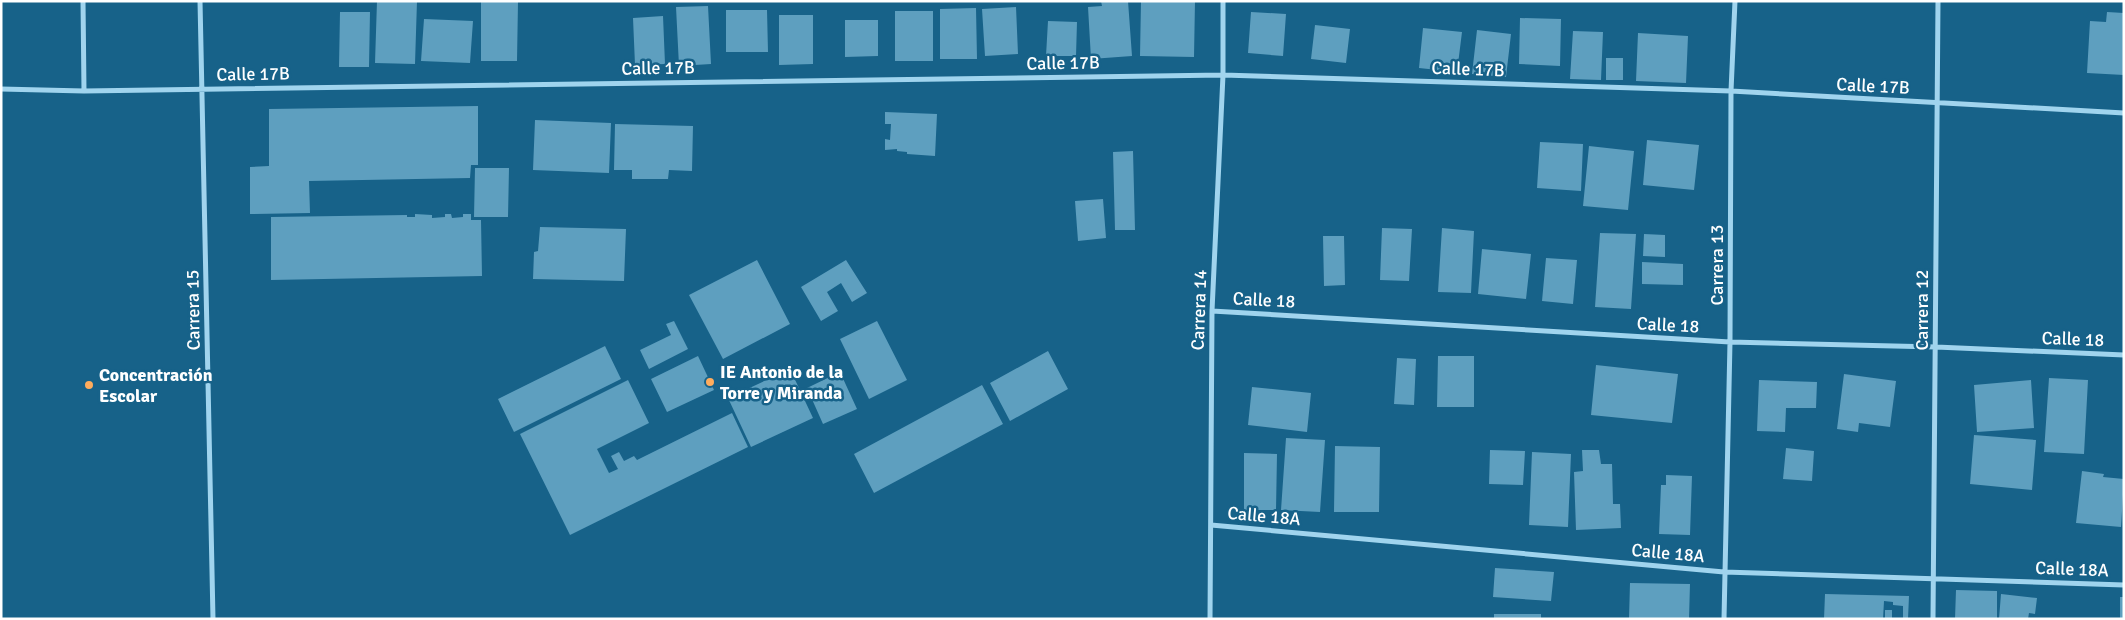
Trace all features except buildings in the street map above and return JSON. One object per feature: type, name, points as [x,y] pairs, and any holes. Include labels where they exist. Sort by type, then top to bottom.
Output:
[{"type":"street","points":[[83,1],[84,90]]},
{"type":"street","name":"Carrera 15","points":[[200,1],[213,619]]},
{"type":"street","name":"Carrera 14","points":[[1210,619],[1212,311],[1223,75],[1223,1]]},
{"type":"street","name":"Carrera 13","points":[[1724,619],[1730,342],[1731,91],[1735,1]]},
{"type":"street","name":"Carrera 12","points":[[1933,619],[1938,1]]},
{"type":"street","name":"Calle 17B","points":[[1,89],[84,90],[1223,75],[1731,91],[2124,113]]},
{"type":"street","name":"Calle 18","points":[[1212,311],[1730,342],[1936,347],[2124,355]]},
{"type":"street","name":"Calle 18A","points":[[1211,525],[1724,572],[1934,577],[2124,585]]},
{"type":"place","name":"IE Antonio de la Torre y Miranda","points":[[710,382]]},
{"type":"place","name":"Concentración Escolar","points":[[89,385]]}]
